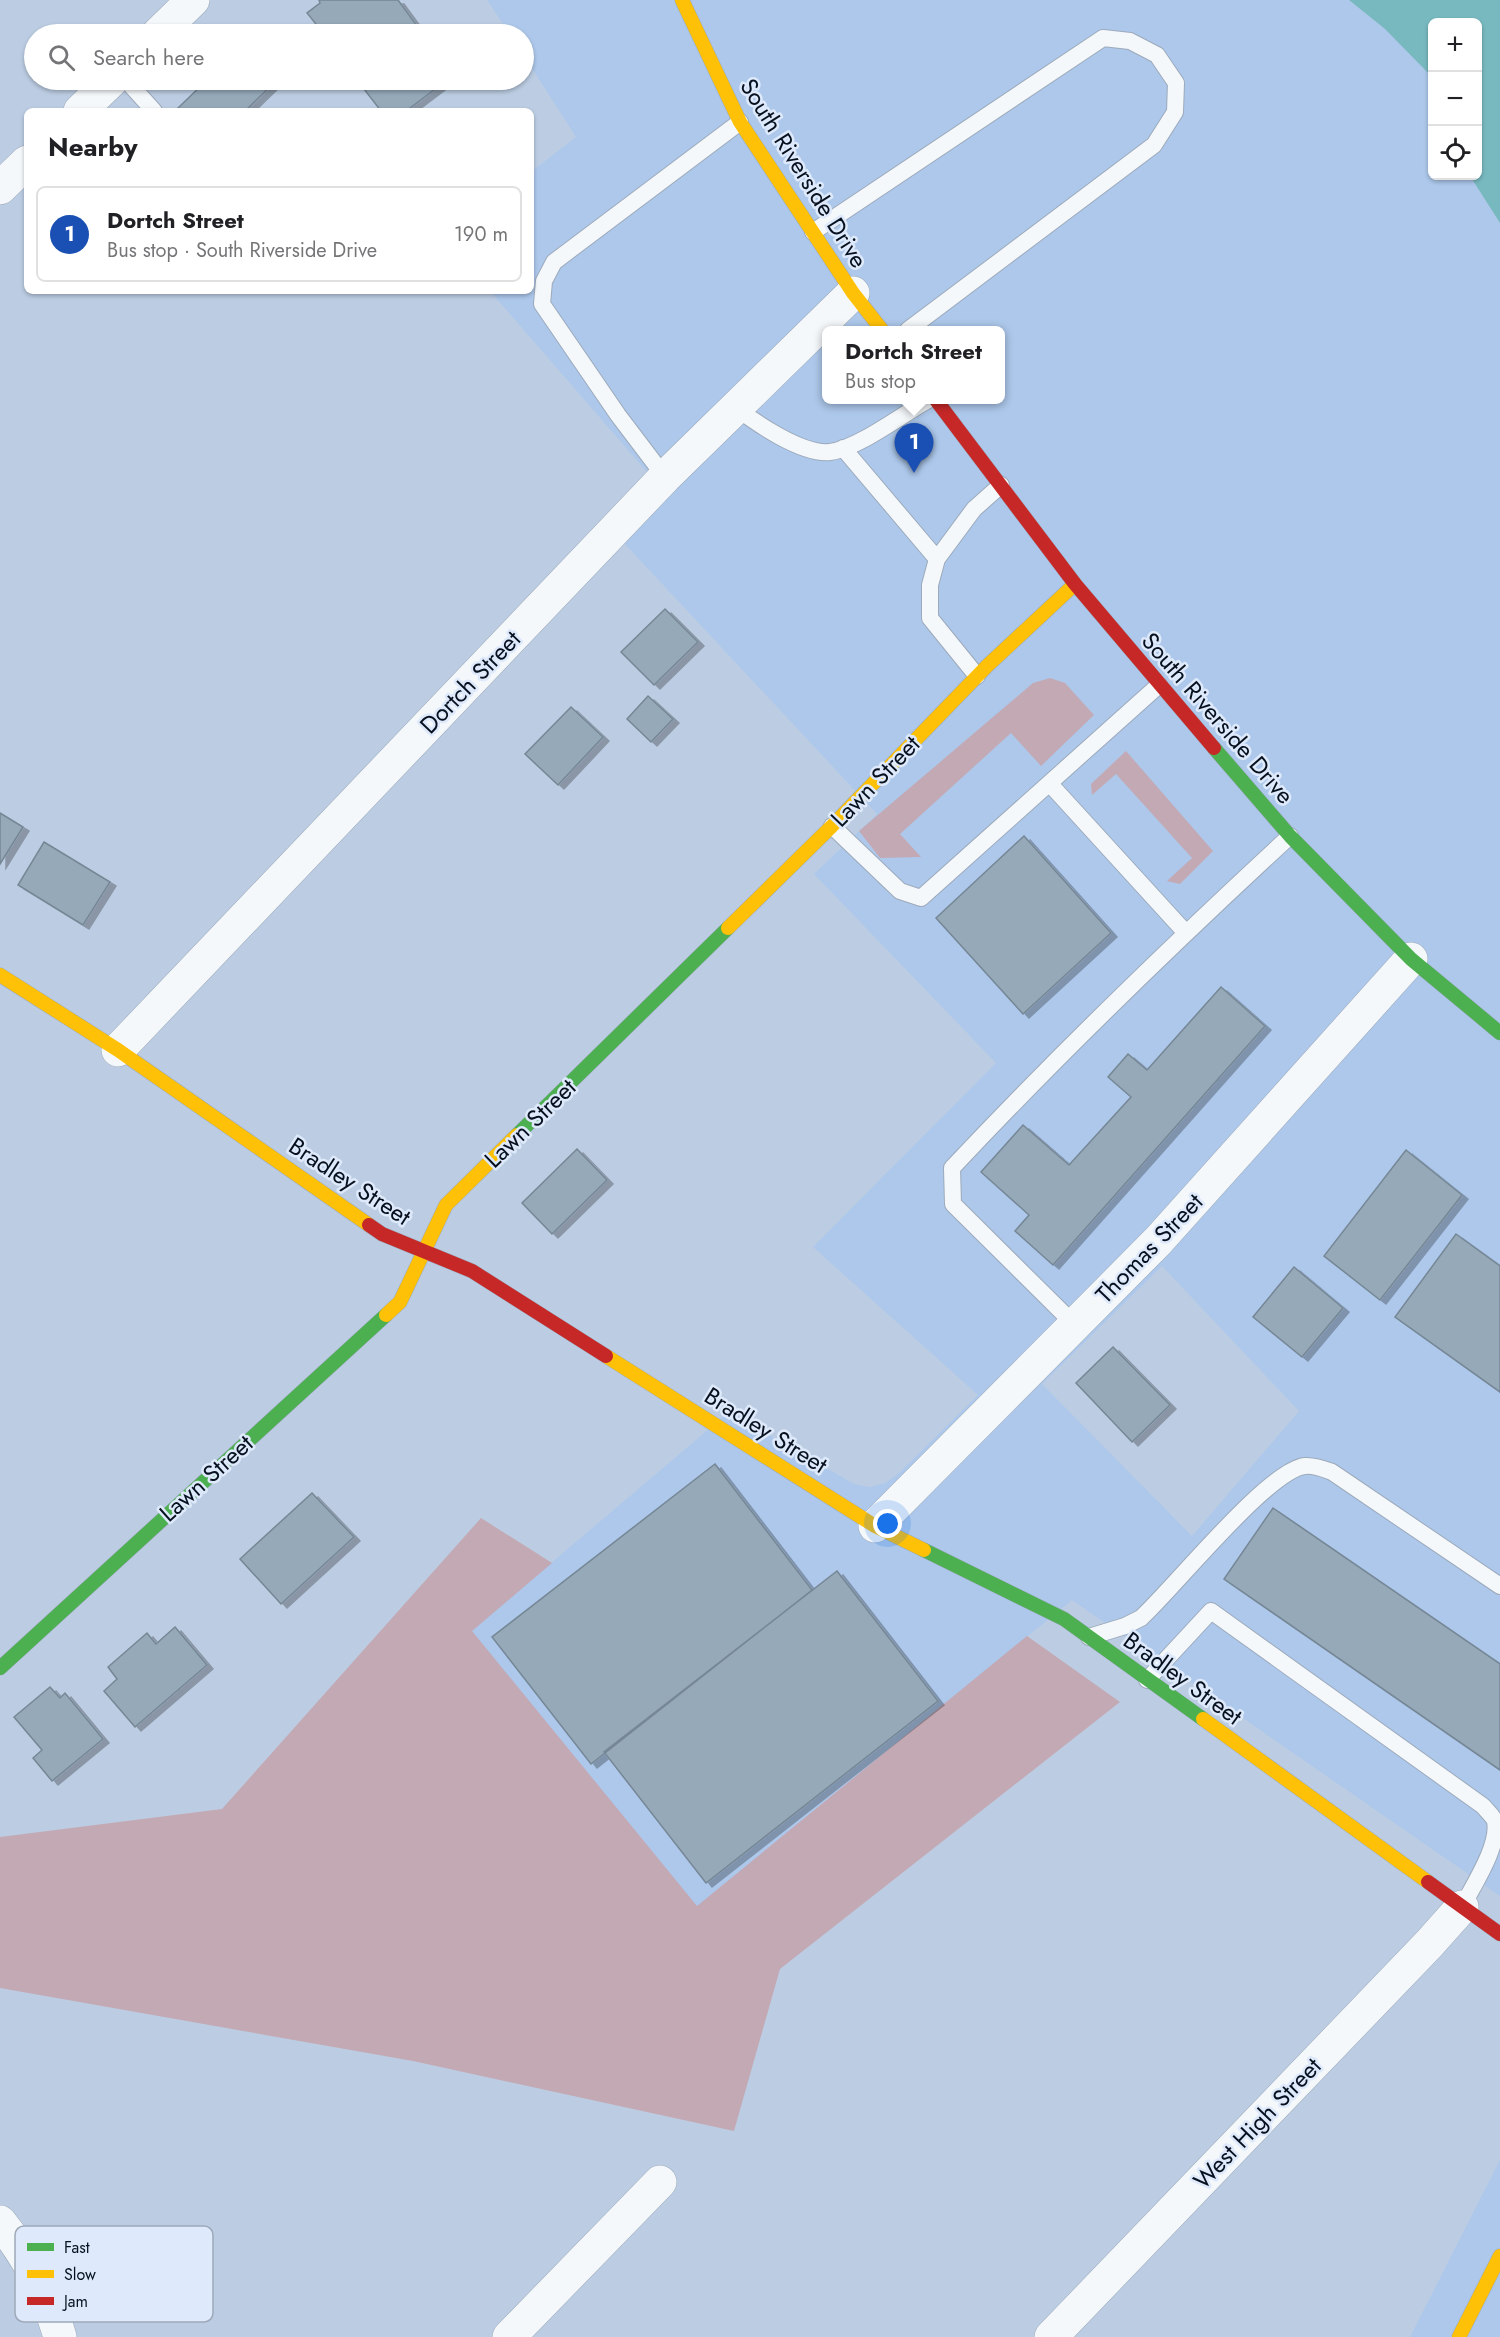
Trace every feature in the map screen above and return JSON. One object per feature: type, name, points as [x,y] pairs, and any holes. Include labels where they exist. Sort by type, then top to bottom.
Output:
[{"type":"main road","name":"South Riverside Drive","points":[[682,0],[740,122],[853,293],[879,326]]},
{"type":"main road","name":"South Riverside Drive","points":[[940,404],[1075,584],[1159,686],[1290,836],[1411,958],[1500,1034]]},
{"type":"main road","name":"Lawn Street","points":[[0,1668],[400,1302],[446,1205],[832,826],[977,676],[1075,584]]},
{"type":"main road","name":"Bradley Street","points":[[0,975],[118,1050],[382,1234],[472,1271],[875,1526],[1064,1619],[1500,1934]]},
{"type":"main road","points":[[1460,2337],[1500,2256]]},
{"type":"street","points":[[169,24],[194,0]]},
{"type":"street","points":[[83,108],[102,90]]},
{"type":"street","points":[[0,189],[24,165]]},
{"type":"street","name":"Dortch Street","points":[[118,1050],[665,477],[853,293]]},
{"type":"street","name":"Thomas Street","points":[[875,1526],[1158,1241],[1411,958]]},
{"type":"street","name":"West High Street","points":[[1052,2337],[1462,1907]]},
{"type":"street","points":[[509,2337],[660,2182]]},
{"type":"street","points":[[0,2222],[15,2242]]},
{"type":"street","points":[[55,2322],[60,2337]]},
{"type":"lane","points":[[813,232],[1103,38],[1130,41],[1158,55],[1176,83],[1175,112],[1154,145],[913,326]]},
{"type":"lane","points":[[135,90],[151,108]]},
{"type":"lane","points":[[665,477],[618,415],[542,304],[544,281],[554,262],[740,122]]},
{"type":"lane","points":[[735,407],[761,428],[804,447],[828,453],[857,442],[920,404]]},
{"type":"lane","points":[[843,448],[937,559]]},
{"type":"lane","points":[[977,676],[930,618],[930,585],[937,559],[974,509],[1001,485]]},
{"type":"lane","points":[[832,826],[900,891],[921,898],[1159,686]]},
{"type":"lane","points":[[1050,784],[1186,933]]},
{"type":"lane","points":[[1075,1325],[953,1204],[952,1167],[1009,1107],[1186,933],[1290,836]]},
{"type":"lane","points":[[1088,1638],[1125,1626],[1141,1618],[1252,1501],[1282,1476],[1304,1466],[1332,1472],[1500,1586]]},
{"type":"lane","points":[[1147,1680],[1211,1611],[1483,1806],[1494,1820],[1496,1837],[1462,1907]]},
{"type":"shaded area","points":[[487,0],[1349,0],[1385,29],[1428,73],[1428,180],[1473,180],[1500,223],[1500,1896],[1072,1600],[697,1907],[471,1631],[729,1412],[854,1484],[870,1487],[885,1483],[899,1473],[978,1395],[813,1247],[996,1063],[814,874],[877,814],[623,542],[667,495],[493,294],[534,294],[534,170],[576,137],[534,72],[534,24],[503,24]],"holes":[[[1162,1266],[1299,1411],[1192,1536],[1042,1384]]]},
{"type":"shaded area","points":[[1349,0],[1500,0],[1500,223],[1473,180],[1482,180],[1482,18],[1428,18],[1428,73],[1385,29]]},
{"type":"shaded area","points":[[1050,678],[1065,683],[1094,715],[1041,766],[1011,733],[900,834],[921,857],[880,858],[859,831],[1033,683]]},
{"type":"shaded area","points":[[1126,751],[1213,851],[1180,884],[1167,881],[1192,858],[1116,774],[1092,795],[1091,784]]},
{"type":"shaded area","points":[[481,1518],[552,1563],[472,1631],[697,1906],[1027,1636],[1120,1702],[780,1969],[734,2131],[413,2061],[0,1988],[0,1837],[222,1809]]},
{"type":"shaded area","points":[[1500,2160],[1500,2337],[1410,2337]]},
{"type":"building","points":[[319,0],[398,0],[416,24],[316,24],[307,13],[320,3]]},
{"type":"building","points":[[197,90],[267,90],[248,108],[178,108]]},
{"type":"building","points":[[365,90],[434,90],[410,108],[379,108]]},
{"type":"building","points":[[665,609],[698,642],[654,685],[621,652]]},
{"type":"building","points":[[648,696],[673,719],[651,742],[627,719]]},
{"type":"building","points":[[571,707],[603,737],[558,785],[525,754]]},
{"type":"building","points":[[0,813],[23,827],[0,864]]},
{"type":"building","points":[[1024,836],[1111,933],[1023,1014],[936,918]]},
{"type":"building","points":[[44,842],[110,882],[83,925],[18,885]]},
{"type":"building","points":[[1221,987],[1265,1026],[1053,1265],[1015,1231],[1029,1215],[981,1172],[1023,1125],[1069,1165],[1131,1097],[1108,1077],[1128,1054],[1147,1070]]},
{"type":"building","points":[[577,1149],[607,1180],[552,1234],[522,1203]]},
{"type":"building","points":[[1406,1150],[1462,1195],[1380,1300],[1324,1256]]},
{"type":"building","points":[[1456,1234],[1500,1266],[1500,1392],[1395,1317]]},
{"type":"building","points":[[1294,1267],[1343,1308],[1302,1357],[1253,1317]]},
{"type":"building","points":[[1113,1347],[1170,1405],[1132,1442],[1076,1383]]},
{"type":"building","points":[[715,1464],[812,1590],[591,1764],[492,1637]]},
{"type":"building","points":[[312,1493],[354,1537],[281,1604],[240,1559]]},
{"type":"building","points":[[1273,1508],[1500,1664],[1500,1770],[1224,1579]]},
{"type":"building","points":[[837,1571],[938,1701],[706,1883],[604,1752]]},
{"type":"building","points":[[175,1627],[207,1665],[135,1727],[104,1691],[117,1679],[108,1667],[147,1633],[156,1644]]},
{"type":"building","points":[[50,1687],[60,1698],[65,1693],[103,1739],[52,1781],[33,1758],[42,1750],[14,1717]]},
{"type":"traffic: fast","points":[[1214,748],[1290,836],[1411,959],[1500,1033]]},
{"type":"traffic: fast","points":[[517,1135],[728,928]]},
{"type":"traffic: fast","points":[[0,1668],[386,1315]]},
{"type":"traffic: fast","points":[[924,1550],[1064,1619],[1203,1719]]},
{"type":"traffic: slow","points":[[682,0],[740,122],[853,293],[879,326]]},
{"type":"traffic: slow","points":[[728,928],[832,826],[987,666],[1075,584]]},
{"type":"traffic: slow","points":[[0,975],[118,1050],[369,1225]]},
{"type":"traffic: slow","points":[[386,1315],[400,1302],[446,1205],[517,1135]]},
{"type":"traffic: slow","points":[[606,1356],[875,1526],[924,1550]]},
{"type":"traffic: slow","points":[[1203,1719],[1428,1882]]},
{"type":"traffic: slow","points":[[1459,2337],[1500,2256]]},
{"type":"traffic: jam","points":[[939,404],[1075,584],[1214,748]]},
{"type":"traffic: jam","points":[[369,1225],[382,1234],[472,1271],[606,1356]]},
{"type":"traffic: jam","points":[[1428,1882],[1500,1934]]},
{"type":"place","name":"Dortch Street","points":[[914,473]]}]
